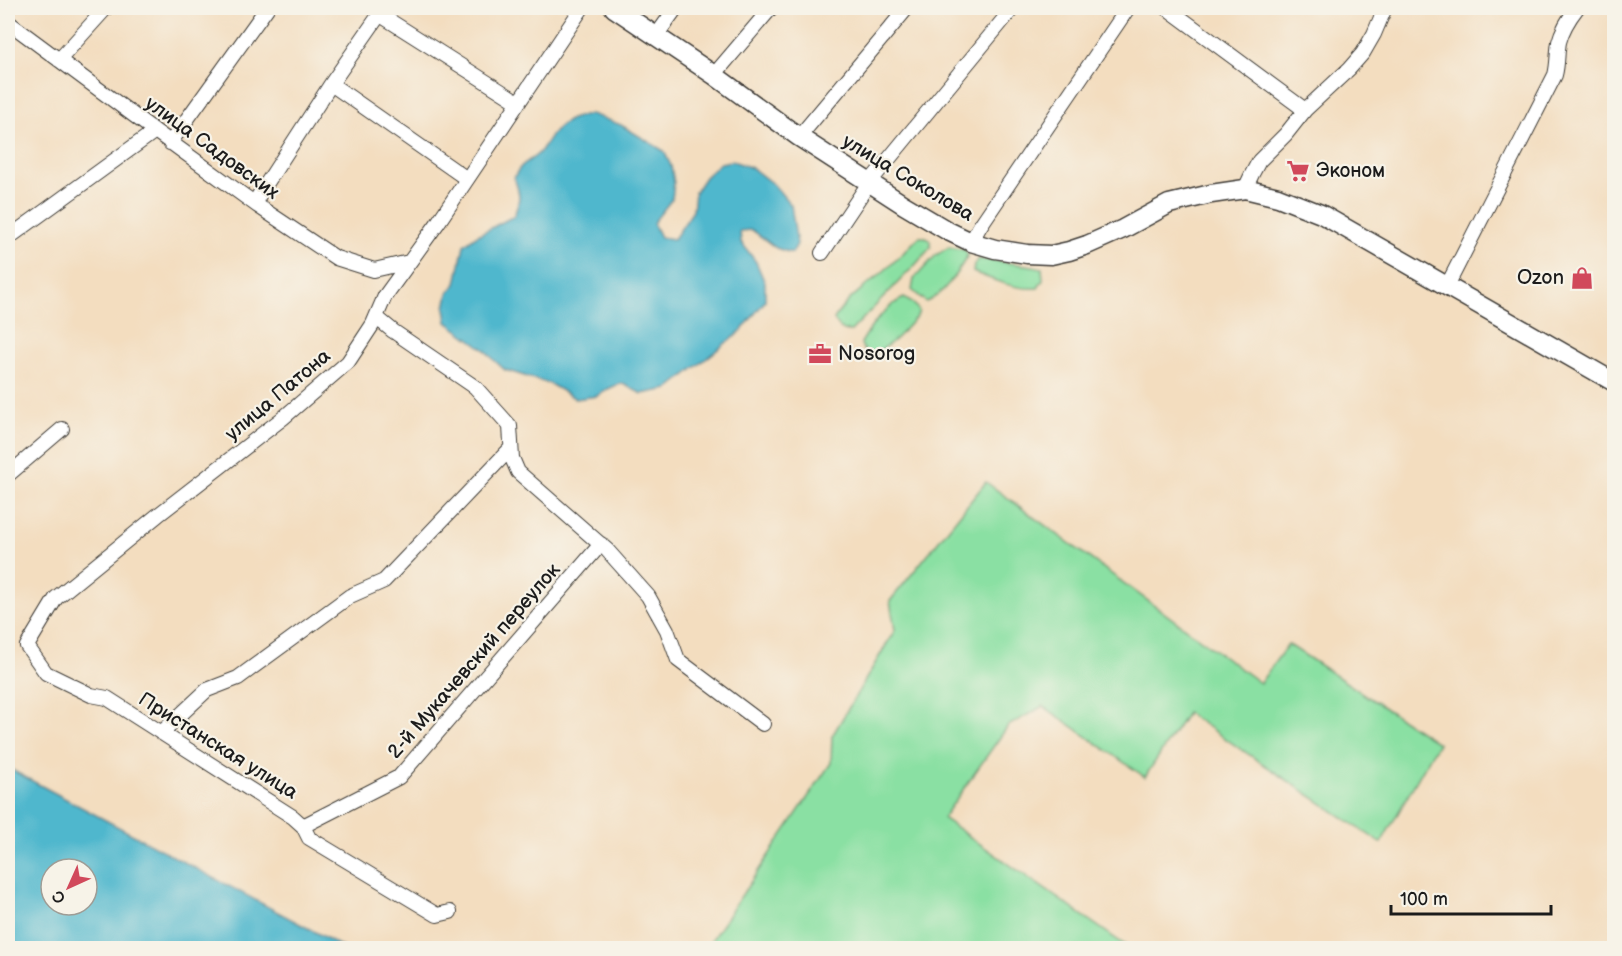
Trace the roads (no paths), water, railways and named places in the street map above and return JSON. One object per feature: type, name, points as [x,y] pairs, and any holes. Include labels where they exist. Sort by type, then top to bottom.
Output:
[{"type":"main road","name":"улица Соколова","points":[[614,8],[869,183],[948,231],[971,242],[995,249],[1051,255],[1069,251],[1123,229],[1169,204],[1245,189]]},
{"type":"main road","points":[[1245,189],[1278,196],[1321,214],[1614,382]]},
{"type":"street","points":[[58,60],[106,8]]},
{"type":"street","points":[[170,143],[267,8]]},
{"type":"street","name":"улица Патона","points":[[27,646],[56,598],[283,418],[348,362],[376,317],[385,296],[437,224],[582,8]]},
{"type":"street","points":[[656,36],[676,8]]},
{"type":"street","points":[[714,75],[771,8]]},
{"type":"street","points":[[799,137],[907,8]]},
{"type":"street","points":[[822,253],[869,183],[1013,8]]},
{"type":"street","points":[[971,242],[1128,8]]},
{"type":"street","points":[[1167,8],[1305,110]]},
{"type":"street","points":[[1245,189],[1259,161],[1286,134],[1305,110],[1363,53],[1385,8]]},
{"type":"street","points":[[1447,286],[1555,75],[1559,41],[1577,8]]},
{"type":"street","points":[[254,203],[331,84],[382,11],[518,102]]},
{"type":"street","name":"улица Садовских","points":[[8,21],[170,143],[336,258],[375,270],[409,262]]},
{"type":"street","points":[[331,84],[467,179]]},
{"type":"street","points":[[8,238],[155,132]]},
{"type":"street","points":[[376,317],[475,387],[510,426],[512,458],[518,472],[601,544],[648,596],[667,630],[678,660],[763,724]]},
{"type":"street","points":[[8,475],[62,429]]},
{"type":"street","points":[[161,733],[207,690],[238,678],[350,596],[384,580],[511,448]]},
{"type":"street","name":"2-й Мукачевский переулок","points":[[303,826],[399,777],[601,544]]},
{"type":"street","name":"Пристанская улица","points":[[27,646],[46,673],[91,695],[107,698],[293,817],[303,826],[309,838],[437,915],[450,912]]},
{"type":"water","points":[[591,114],[621,125],[664,151],[671,166],[674,183],[672,199],[653,223],[660,237],[674,239],[693,211],[695,192],[705,177],[720,163],[733,161],[752,168],[774,185],[791,205],[797,244],[792,253],[776,248],[752,230],[740,231],[741,242],[756,262],[765,283],[765,301],[742,330],[668,389],[642,394],[621,383],[597,396],[576,399],[550,384],[505,370],[485,350],[447,322],[445,308],[448,293],[456,284],[464,245],[514,216],[519,197],[514,178],[519,168],[540,152],[555,131],[564,123],[573,118]]},
{"type":"water","points":[[8,768],[332,941],[343,948],[8,948]]},
{"type":"place","name":"Эконом","points":[[1298,171]]},
{"type":"place","name":"Ozon","points":[[1582,278]]},
{"type":"place","name":"Nosorog","points":[[820,354]]}]
